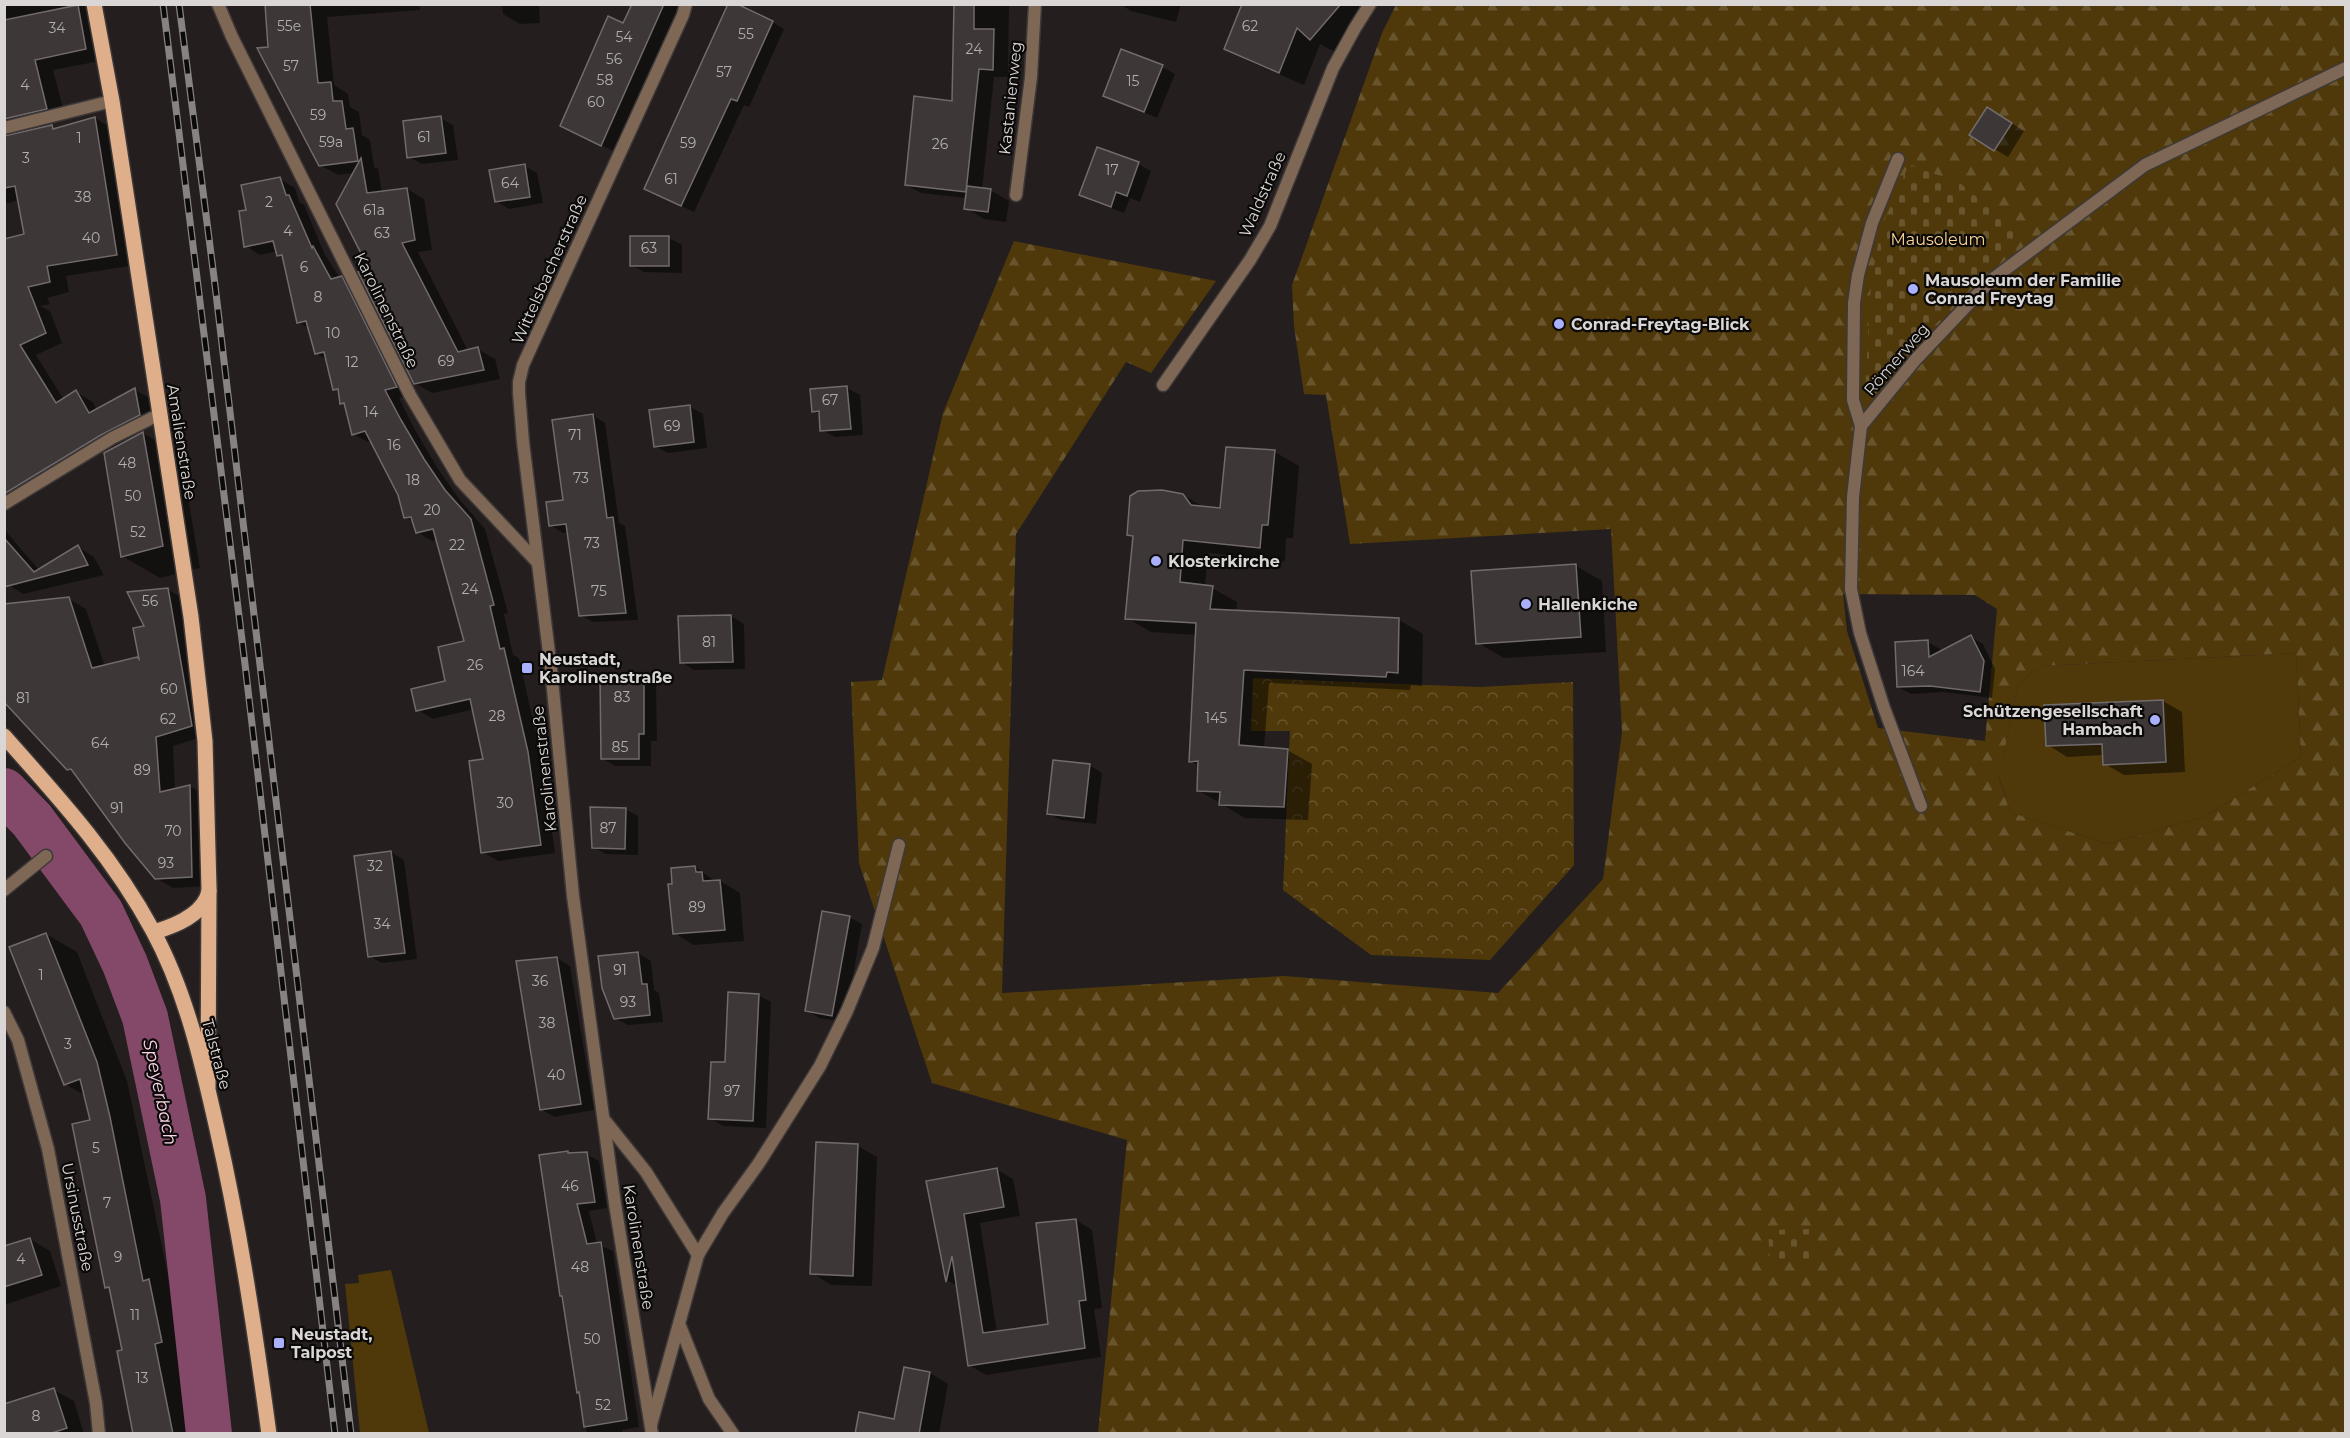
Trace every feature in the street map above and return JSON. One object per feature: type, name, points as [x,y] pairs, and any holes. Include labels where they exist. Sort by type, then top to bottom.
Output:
[{"type":"main road","name":"Amalienstraße","points":[[94,4],[112,101],[191,617],[205,741],[209,888],[208,1087]]},
{"type":"main road","name":"Talstraße","points":[[4,736],[100,847],[154,932],[176,979],[208,1087],[225,1165],[250,1303],[269,1434]]},
{"type":"main road","points":[[154,932],[188,918],[208,896],[209,888]]},
{"type":"street","name":"Karolinenstraße","points":[[218,4],[232,37],[410,395],[460,480],[538,563],[551,669],[573,896],[606,1122],[615,1204],[651,1429]]},
{"type":"street","name":"Wittelsbacherstraße","points":[[538,563],[523,442],[519,382],[523,365],[684,15],[686,4]]},
{"type":"street","name":"Kastanienweg","points":[[1016,195],[1031,77],[1035,4]]},
{"type":"street","name":"Waldstraße","points":[[1163,385],[1250,260],[1270,226],[1333,68],[1370,4]]},
{"type":"street","name":"Römerweg","points":[[1860,426],[1916,360],[1990,281],[2145,165],[2346,68]]},
{"type":"street","points":[[4,129],[112,101]]},
{"type":"street","points":[[1898,159],[1872,223],[1858,275],[1854,303],[1853,400],[1860,426],[1853,497],[1851,589],[1860,633],[1877,686],[1921,806]]},
{"type":"street","points":[[4,504],[112,438],[160,414]]},
{"type":"street","points":[[651,1429],[698,1255],[820,1066],[847,1011],[873,948],[899,845]]},
{"type":"street","points":[[5,888],[46,856]]},
{"type":"street","name":"Ursinusstraße","points":[[4,1012],[18,1040],[48,1149],[96,1403],[99,1434]]},
{"type":"street","points":[[606,1122],[646,1172],[698,1255]]},
{"type":"street","points":[[680,1326],[709,1399],[733,1434]]},
{"type":"green space","points":[[1396,5],[2345,5],[2345,1433],[1098,1433],[1127,1140],[932,1083],[859,863],[851,682],[882,680],[943,413],[1014,241],[1216,281],[1151,373],[1126,362],[1016,534],[1002,993],[1284,976],[1498,993],[1603,879],[1622,732],[1611,529],[1350,544],[1326,395],[1304,394],[1294,326],[1292,285],[1382,33]],"holes":[[[1843,594],[1975,595],[1997,609],[1985,741],[1878,728],[1847,631]],[[2296,653],[2301,757],[2204,817],[2107,844],[2010,812],[1999,778],[2018,684],[2042,666]]]},
{"type":"green space","name":"Mausoleum","points":[[1909,164],[1961,184],[2020,233],[1909,353],[1871,399],[1867,400],[1865,394],[1871,283],[1881,228]]},
{"type":"green space","name":"Schützengesellschaft Hambach","points":[[2296,653],[2301,757],[2204,817],[2107,844],[2010,812],[1999,777],[2018,684],[2042,666]]},
{"type":"green space","points":[[1253,678],[1479,687],[1573,682],[1574,865],[1490,960],[1371,955],[1283,890],[1290,731],[1251,731]]},
{"type":"green space","points":[[1812,1229],[1814,1261],[1770,1262],[1768,1230]]},
{"type":"green space","points":[[391,1270],[429,1433],[360,1433],[345,1284],[359,1283],[358,1275]]},
{"type":"building","points":[[265,4],[310,4],[318,83],[331,82],[333,101],[342,101],[346,129],[353,128],[358,161],[319,166],[257,48],[268,47]]},
{"type":"building","points":[[632,4],[664,4],[601,146],[560,126],[608,16],[623,23]]},
{"type":"building","points":[[728,4],[737,4],[773,21],[737,101],[731,99],[681,206],[644,189]]},
{"type":"building","points":[[954,4],[974,4],[974,29],[994,29],[993,70],[979,69],[966,192],[905,185],[914,96],[952,101]]},
{"type":"building","points":[[1242,4],[1341,4],[1310,40],[1297,28],[1279,73],[1224,49]]},
{"type":"building","points":[[78,5],[86,49],[35,60],[47,109],[4,119],[4,20]]},
{"type":"building","points":[[1121,49],[1163,65],[1144,112],[1103,96]]},
{"type":"building","points":[[1987,107],[2012,123],[1994,151],[1969,135]]},
{"type":"building","points":[[441,116],[446,153],[407,158],[403,121]]},
{"type":"building","points":[[95,117],[117,255],[47,266],[50,282],[28,287],[46,333],[20,345],[56,403],[76,390],[89,413],[135,388],[140,415],[101,435],[4,494],[4,239],[24,234],[15,186],[4,188],[4,136],[52,125],[53,129]]},
{"type":"building","points":[[1097,147],[1139,162],[1127,196],[1116,192],[1111,207],[1079,195]]},
{"type":"building","points":[[361,158],[367,193],[407,188],[415,240],[402,243],[458,352],[478,347],[484,370],[414,384],[358,272],[369,269],[336,204]]},
{"type":"building","points":[[525,164],[530,197],[495,202],[489,170]]},
{"type":"building","points":[[280,177],[286,195],[289,195],[312,248],[313,246],[331,279],[342,276],[397,387],[385,390],[401,420],[445,490],[471,519],[494,605],[490,606],[500,649],[504,648],[528,752],[541,845],[481,853],[469,761],[483,759],[470,699],[416,711],[411,689],[445,681],[438,647],[464,641],[433,529],[416,533],[411,517],[404,518],[398,495],[365,431],[352,435],[344,403],[340,404],[338,389],[333,390],[324,352],[315,354],[306,321],[297,323],[282,255],[277,256],[273,241],[244,247],[239,211],[246,210],[241,185]]},
{"type":"building","points":[[967,186],[991,189],[988,212],[964,209]]},
{"type":"building","points":[[630,236],[669,236],[669,266],[630,266]]},
{"type":"building","points":[[847,386],[851,429],[820,431],[819,411],[812,412],[810,389]]},
{"type":"building","points":[[690,405],[694,442],[654,447],[649,410]]},
{"type":"building","points":[[593,414],[607,518],[613,517],[626,613],[579,616],[566,524],[549,526],[546,502],[563,500],[552,420]]},
{"type":"building","points":[[143,432],[163,546],[121,557],[104,453]]},
{"type":"building","points":[[1226,447],[1275,450],[1268,525],[1262,525],[1260,548],[1183,540],[1180,582],[1213,586],[1210,609],[1399,618],[1398,673],[1387,672],[1386,677],[1244,670],[1239,745],[1288,749],[1284,807],[1219,805],[1220,792],[1197,791],[1198,761],[1189,762],[1196,623],[1125,619],[1133,536],[1127,535],[1130,496],[1138,491],[1162,490],[1183,494],[1191,505],[1220,508]]},
{"type":"building","points":[[4,538],[34,572],[78,545],[88,565],[4,587]]},
{"type":"building","name":"Hallenkiche","points":[[1576,564],[1581,637],[1476,644],[1471,571]]},
{"type":"building","points":[[168,588],[192,726],[156,737],[160,792],[190,785],[192,877],[155,879],[125,843],[71,769],[67,770],[4,702],[4,604],[69,597],[92,668],[137,657],[139,659],[133,628],[144,626],[127,592]]},
{"type":"building","points":[[731,615],[733,662],[680,663],[678,616]]},
{"type":"building","points":[[1971,635],[1984,661],[1980,692],[1930,686],[1897,687],[1895,642],[1928,640],[1929,657]]},
{"type":"building","points":[[600,676],[644,676],[644,734],[639,734],[639,759],[601,759]]},
{"type":"building","points":[[2163,700],[2166,762],[2103,765],[2102,744],[2046,746],[2044,705]]},
{"type":"building","points":[[1053,760],[1090,764],[1084,818],[1047,814]]},
{"type":"building","points":[[590,807],[626,808],[625,849],[592,848]]},
{"type":"building","points":[[391,851],[405,953],[368,957],[354,856]]},
{"type":"building","points":[[695,866],[696,872],[702,872],[703,881],[720,880],[725,930],[673,934],[668,884],[672,884],[671,868]]},
{"type":"building","points":[[822,911],[850,916],[832,1016],[805,1011]]},
{"type":"building","points":[[46,933],[97,1062],[143,1281],[149,1279],[162,1342],[155,1344],[173,1434],[133,1434],[117,1351],[122,1350],[109,1287],[105,1288],[72,1124],[90,1120],[80,1079],[64,1085],[9,947]]},
{"type":"building","points":[[638,952],[642,984],[647,984],[650,1015],[614,1019],[602,988],[598,956]]},
{"type":"building","points":[[557,957],[581,1104],[540,1110],[516,961]]},
{"type":"building","points":[[728,992],[759,994],[753,1121],[708,1119],[711,1062],[725,1062]]},
{"type":"building","points":[[816,1142],[858,1144],[853,1276],[810,1274]]},
{"type":"building","points":[[568,1151],[568,1153],[587,1152],[595,1202],[577,1204],[587,1244],[601,1242],[627,1420],[584,1427],[562,1296],[560,1296],[539,1155]]},
{"type":"building","points":[[997,1168],[1004,1207],[964,1214],[983,1333],[1048,1324],[1036,1223],[1076,1219],[1086,1300],[1079,1301],[1085,1348],[968,1366],[952,1256],[946,1282],[926,1181]]},
{"type":"building","points":[[30,1238],[42,1275],[4,1287],[4,1246]]},
{"type":"building","points":[[904,1367],[930,1372],[919,1434],[855,1434],[859,1412],[894,1419]]},
{"type":"building","points":[[54,1388],[67,1428],[49,1434],[4,1434],[4,1404]]},
{"type":"waterway","name":"Speyerbach","points":[[4,791],[32,820],[101,913],[125,964],[145,1017],[183,1199],[209,1434]]},
{"type":"railway","points":[[163,4],[245,664],[335,1434]]},
{"type":"railway","points":[[179,4],[215,285],[351,1434]]},
{"type":"place","name":"Mausoleum der Familie Conrad Freytag","points":[[1913,289]]},
{"type":"place","name":"Conrad-Freytag-Blick","points":[[1559,324]]},
{"type":"place","name":"Klosterkirche","points":[[1156,561]]},
{"type":"place","name":"Hallenkiche","points":[[1526,604]]},
{"type":"place","name":"Neustadt, Karolinenstraße","points":[[527,668]]},
{"type":"place","name":"Schützengesellschaft Hambach","points":[[2155,720]]},
{"type":"place","name":"Neustadt, Talpost","points":[[279,1343]]}]
